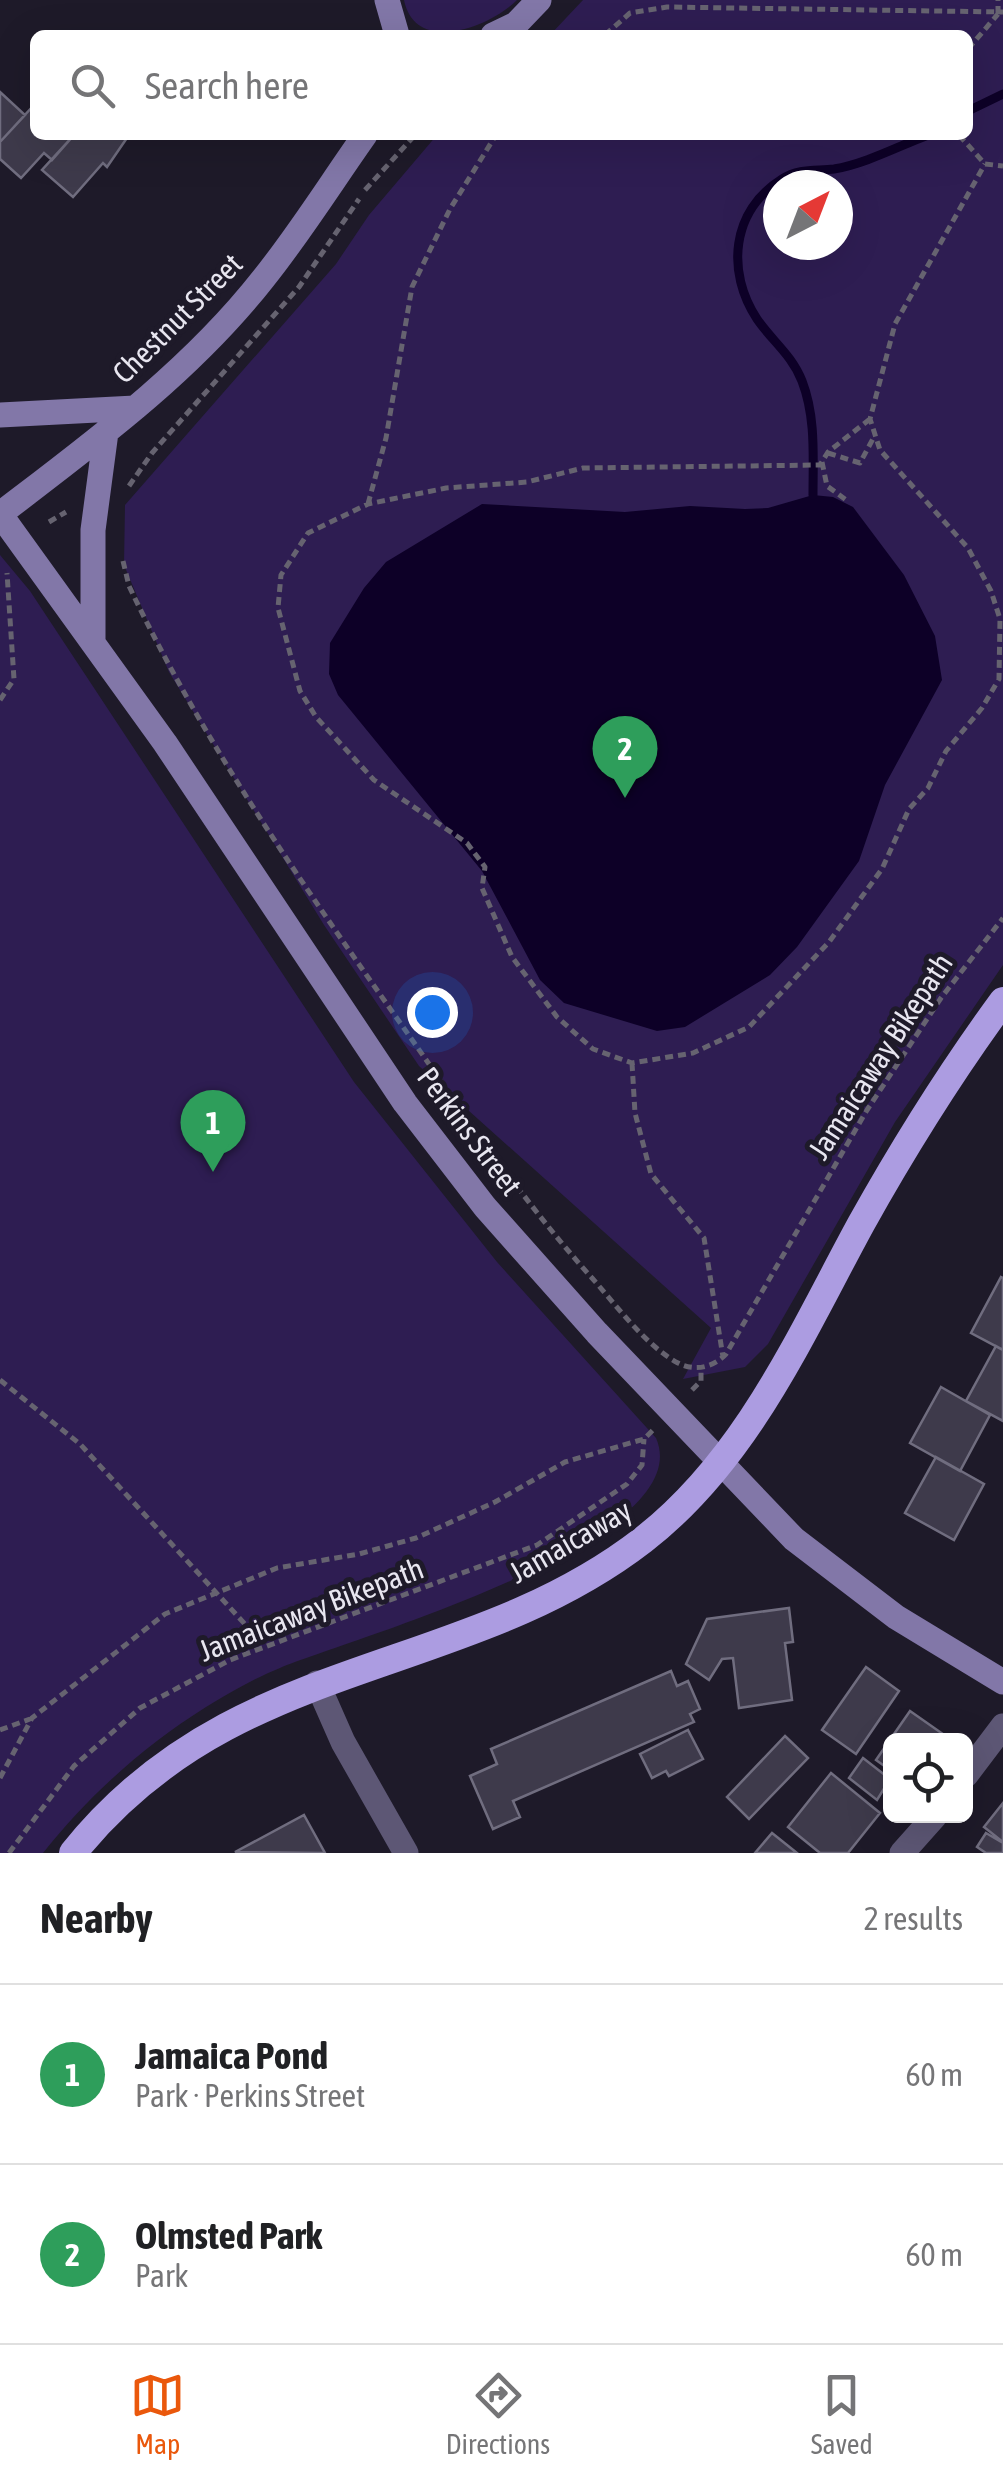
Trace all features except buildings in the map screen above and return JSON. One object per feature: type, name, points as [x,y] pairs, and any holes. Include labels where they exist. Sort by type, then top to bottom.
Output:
[{"type":"highway","name":"Jamaicaway","points":[[73,1853],[114,1806],[186,1748],[253,1710],[516,1611],[577,1582],[643,1540],[720,1463],[772,1386],[915,1133],[1003,1000]]},
{"type":"main road","points":[[387,0],[396,30]]},
{"type":"main road","points":[[502,30],[526,16],[540,0]]},
{"type":"main road","name":"Chestnut Street","points":[[0,514],[135,408],[214,335],[263,280],[361,140]]},
{"type":"main road","points":[[0,415],[135,408]]},
{"type":"main road","points":[[93,642],[93,530],[106,432]]},
{"type":"main road","name":"Perkins Street","points":[[0,514],[93,642],[439,1147],[581,1316],[794,1538],[896,1617],[1003,1682]]},
{"type":"street","points":[[316,1684],[343,1742],[406,1853]]},
{"type":"street","points":[[973,1767],[1003,1726]]},
{"type":"street","points":[[902,1853],[929,1823]]},
{"type":"path","points":[[998,0],[1001,14]]},
{"type":"path","points":[[609,30],[620,18],[656,8],[1001,14]]},
{"type":"path","points":[[973,44],[1001,14]]},
{"type":"path","points":[[368,504],[386,438],[412,287],[450,209],[493,140]]},
{"type":"path","points":[[963,140],[986,164],[1003,166]]},
{"type":"path","points":[[820,465],[583,468],[528,482],[446,488],[368,504],[308,533],[281,575],[278,608],[289,664],[316,716],[374,780],[467,843],[485,868],[482,888],[512,957],[557,1017],[593,1049],[632,1063],[693,1052],[749,1027],[790,987],[882,869],[909,809],[928,788],[946,751],[982,708],[999,679],[1000,618],[991,591],[968,548],[880,450],[870,419],[894,324],[986,164]]},
{"type":"path","points":[[820,465],[828,452],[870,419]]},
{"type":"path","points":[[828,452],[860,463],[875,435]]},
{"type":"path","points":[[820,465],[827,486],[849,502]]},
{"type":"path","points":[[122,544],[129,586],[206,734],[303,885],[564,1248],[663,1352],[682,1364],[700,1367],[723,1357],[704,1238],[651,1174],[635,1113],[632,1063]]},
{"type":"path","points":[[0,566],[7,574],[14,680],[0,700]]},
{"type":"path","name":"Jamaicaway Bikepath","points":[[723,1357],[867,1110],[940,998],[1003,918]]},
{"type":"path","points":[[0,1380],[80,1444],[266,1646]]},
{"type":"path","name":"Jamaicaway Bikepath","points":[[8,1853],[57,1785],[121,1722],[188,1680],[266,1646],[536,1545],[628,1484],[642,1466],[644,1439],[565,1462],[496,1502],[416,1538],[359,1554],[277,1568],[219,1591]]},
{"type":"path","points":[[0,1730],[32,1718],[165,1614],[219,1591]]},
{"type":"path","points":[[0,1778],[32,1718]]},
{"type":"shaded area","points":[[404,0],[517,0],[489,20],[458,30],[431,30],[411,17]]},
{"type":"shaded area","points":[[583,0],[1003,0],[1003,965],[895,1122],[768,1344],[745,1367],[683,1379],[711,1328],[419,1066],[324,925],[169,672],[124,565],[125,505],[336,264],[369,215],[433,140],[973,140],[973,30],[555,30]]},
{"type":"shaded area","points":[[813,495],[833,497],[853,507],[904,575],[935,636],[942,680],[885,785],[859,861],[797,947],[770,975],[685,1027],[657,1031],[564,1003],[540,980],[482,871],[338,695],[329,674],[330,643],[364,588],[386,562],[482,504],[625,512],[690,506],[745,509],[768,508]]},
{"type":"shaded area","points":[[0,555],[30,591],[354,1082],[497,1262],[656,1438],[656,1476],[626,1513],[574,1549],[510,1581],[280,1668],[233,1691],[139,1755],[79,1811],[43,1853],[0,1853]]},
{"type":"waterway","points":[[973,109],[1003,94]]},
{"type":"waterway","points":[[813,495],[810,409],[793,363],[747,301],[738,262],[744,225],[765,192],[788,175],[858,163],[916,140]]},
{"type":"place","name":"Olmsted Park","points":[[625,798]]},
{"type":"place","name":"Jamaica Pond","points":[[213,1172]]}]
